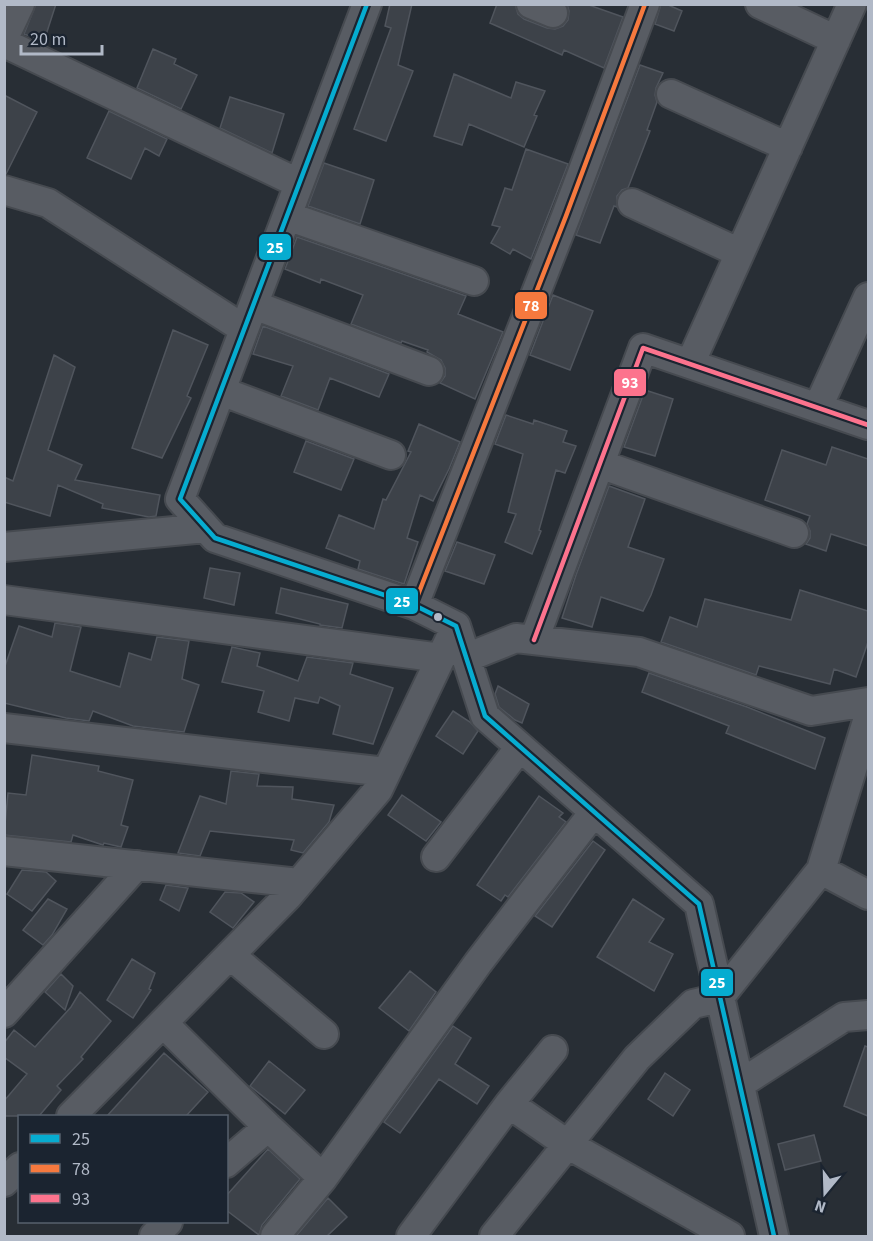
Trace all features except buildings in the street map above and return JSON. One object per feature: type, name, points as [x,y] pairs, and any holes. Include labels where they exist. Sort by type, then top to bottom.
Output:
[{"type":"street","points":[[4,38],[20,4]]},
{"type":"street","points":[[72,1115],[299,883],[378,790],[386,772],[453,658],[456,626],[414,604],[215,538],[180,499],[367,4]]},
{"type":"street","points":[[414,604],[566,216],[645,4]]},
{"type":"street","points":[[760,4],[836,40]]},
{"type":"street","points":[[690,364],[852,4]]},
{"type":"street","points":[[4,43],[298,183]]},
{"type":"street","points":[[671,94],[788,147]]},
{"type":"street","points":[[4,190],[48,203],[249,317],[429,371]]},
{"type":"street","points":[[632,203],[740,253]]},
{"type":"street","points":[[287,216],[474,281]]},
{"type":"street","points":[[818,407],[868,297]]},
{"type":"street","points":[[534,640],[643,348],[868,425]]},
{"type":"street","points":[[221,391],[391,456]]},
{"type":"street","points":[[600,464],[794,533]]},
{"type":"street","points":[[4,547],[206,528]]},
{"type":"street","points":[[4,600],[453,658],[516,638],[639,652],[811,711],[868,702]]},
{"type":"street","points":[[453,658],[485,716],[699,904],[774,1236]]},
{"type":"street","points":[[494,1236],[637,1058],[693,1004],[719,998],[821,870],[868,718]]},
{"type":"street","points":[[4,728],[386,772]]},
{"type":"street","points":[[436,857],[520,747]]},
{"type":"street","points":[[275,1236],[323,1178],[478,963],[594,812]]},
{"type":"street","points":[[4,851],[299,883]]},
{"type":"street","points":[[4,1013],[137,865]]},
{"type":"street","points":[[821,870],[868,896]]},
{"type":"street","points":[[230,955],[324,1034]]},
{"type":"street","points":[[740,1084],[844,1017],[868,1015]]},
{"type":"street","points":[[163,1023],[323,1178]]},
{"type":"street","points":[[411,1236],[509,1104],[553,1050]]},
{"type":"street","points":[[509,1104],[567,1144],[730,1236]]},
{"type":"street","points":[[228,1161],[268,1127]]},
{"type":"street","points":[[4,1182],[18,1169]]},
{"type":"street","points":[[154,1236],[166,1223]]},
{"type":"transit line","name":"25","points":[[367,4],[180,499],[215,538],[414,605],[456,626],[485,716],[699,904],[774,1236]]},
{"type":"transit line","name":"78","points":[[414,605],[566,216],[645,4]]},
{"type":"transit line","name":"93","points":[[534,640],[643,348],[868,425]]}]
